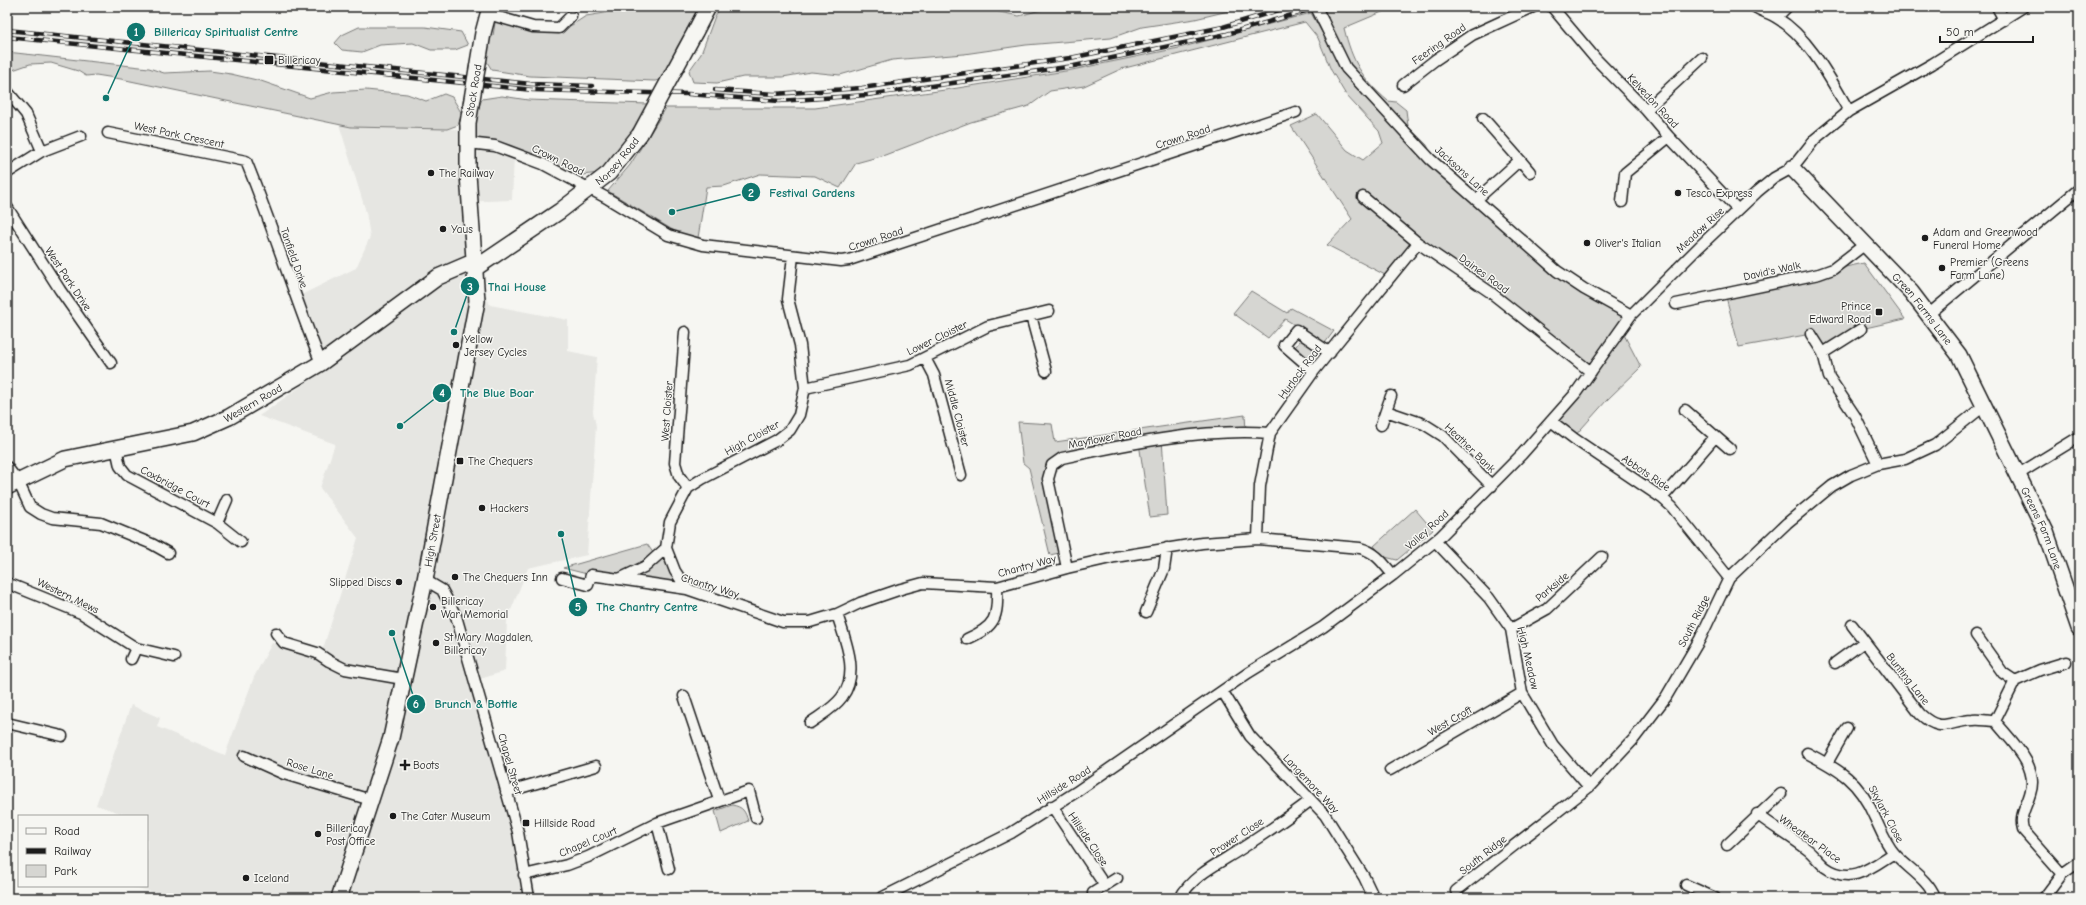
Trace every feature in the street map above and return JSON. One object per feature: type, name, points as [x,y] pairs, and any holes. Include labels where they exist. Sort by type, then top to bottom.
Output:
[{"type":"street","name":"Norsey Road","points":[[473,266],[554,215],[609,173],[640,134],[708,7]]},
{"type":"street","name":"Jacksons Lane","points":[[1316,7],[1346,68],[1411,140],[1476,200],[1557,271],[1584,289],[1631,315]]},
{"type":"street","name":"Feering Road","points":[[1403,85],[1435,60],[1472,35],[1533,7]]},
{"type":"street","name":"Kelvedon Road","points":[[1552,7],[1595,58],[1646,110],[1669,137],[1738,210]]},
{"type":"street","points":[[1755,7],[1777,17],[1804,43],[1823,67],[1849,111]]},
{"type":"street","points":[[1777,17],[1787,7]]},
{"type":"street","points":[[1997,7],[2004,20]]},
{"type":"street","name":"Meadow Rise","points":[[1591,372],[1631,315],[1738,210],[1774,178],[1792,168],[1815,139],[1849,111],[2004,20],[2023,7]]},
{"type":"street","points":[[489,10],[533,27],[559,28],[571,16]]},
{"type":"street","name":"Stock Road","points":[[468,174],[468,123],[483,33],[489,10]]},
{"type":"street","points":[[1646,110],[1702,58]]},
{"type":"street","points":[[7,91],[26,114],[42,151]]},
{"type":"street","name":"Crown Road","points":[[468,143],[495,146],[543,164],[668,235],[703,245],[841,261],[849,260],[1296,112]]},
{"type":"street","points":[[1483,118],[1530,172]]},
{"type":"street","name":"West Park Crescent","points":[[108,133],[246,161]]},
{"type":"street","points":[[7,173],[42,151],[81,136]]},
{"type":"street","points":[[1622,202],[1625,174],[1669,137]]},
{"type":"street","points":[[1476,200],[1520,160]]},
{"type":"street","name":"Tanfield Drive","points":[[246,161],[260,196],[296,301],[321,363]]},
{"type":"street","name":"Green Farms Lane","points":[[1792,168],[1864,245],[1911,292],[1929,314],[1959,355],[2017,475]]},
{"type":"street","name":"High Street","points":[[339,898],[391,738],[425,580],[477,301],[473,266],[468,174]]},
{"type":"street","points":[[1929,314],[2079,189]]},
{"type":"street","name":"Daines Road","points":[[1363,197],[1418,243],[1490,292],[1591,372]]},
{"type":"street","name":"West Park Drive","points":[[7,207],[60,290],[111,363]]},
{"type":"street","name":"Hurlock Road","points":[[1258,539],[1260,486],[1270,433],[1314,371],[1418,243]]},
{"type":"street","name":"David's Walk","points":[[1676,304],[1819,274],[1833,269],[1864,245]]},
{"type":"street","name":"High Cloister","points":[[688,488],[702,479],[777,440],[790,430],[799,415],[806,388],[800,345],[788,299],[793,256]]},
{"type":"street","name":"Western Road","points":[[12,484],[65,459],[193,433],[229,417],[321,363],[417,290],[438,277],[473,266]]},
{"type":"street","name":"Lower Cloister","points":[[806,388],[910,365],[988,326],[1049,311]]},
{"type":"street","points":[[1030,316],[1046,371]]},
{"type":"street","points":[[1823,353],[1861,329]]},
{"type":"street","points":[[1314,371],[1284,345],[1291,335],[1296,330],[1330,353]]},
{"type":"street","name":"West Cloister","points":[[686,332],[675,463],[679,476],[688,488]]},
{"type":"street","points":[[1811,334],[1823,353],[1829,377],[1855,416],[1878,464]]},
{"type":"street","name":"Middle Cloister","points":[[925,358],[934,375],[961,475]]},
{"type":"street","name":"Valley Road","points":[[1248,673],[1323,627],[1393,575],[1435,541],[1492,486],[1551,421],[1591,372]]},
{"type":"street","points":[[1381,425],[1391,396]]},
{"type":"street","name":"South Ridge","points":[[1456,891],[1589,787],[1633,740],[1666,697],[1700,639],[1729,578],[1787,523],[1832,486],[1851,475],[1878,464],[1905,459],[1936,445],[1984,405]]},
{"type":"street","points":[[1685,410],[1730,449]]},
{"type":"street","name":"Heather Bank","points":[[1386,411],[1424,424],[1444,436],[1492,486]]},
{"type":"street","name":"Abbots Ride","points":[[1551,421],[1576,440],[1662,498],[1672,507],[1729,578]]},
{"type":"street","name":"Mayflower Road","points":[[1067,568],[1048,479],[1052,465],[1062,458],[1162,439],[1234,432],[1270,433]]},
{"type":"street","points":[[1662,498],[1716,437]]},
{"type":"street","points":[[2017,475],[2079,437]]},
{"type":"street","name":"Coxbridge Court","points":[[116,448],[120,466],[127,475],[217,523],[241,542]]},
{"type":"street","points":[[7,467],[12,484],[30,507],[41,514],[52,518],[101,523],[152,548],[168,553]]},
{"type":"street","name":"Greens Farm Lane","points":[[2017,475],[2046,532],[2079,628]]},
{"type":"street","points":[[687,589],[675,570],[666,548],[670,522],[688,488]]},
{"type":"street","name":"Coxbridge Court","points":[[217,523],[227,500]]},
{"type":"street","name":"Chantry Way","points":[[562,578],[588,585],[591,575],[687,589],[783,622],[810,622],[837,614],[860,603],[923,583],[997,587],[1067,568],[1167,548],[1207,543],[1258,539],[1360,548],[1369,550],[1379,558],[1393,575]]},
{"type":"street","name":"High Meadow","points":[[1435,541],[1489,598],[1511,629],[1522,693],[1553,745],[1589,787]]},
{"type":"street","points":[[619,579],[646,566],[666,548]]},
{"type":"street","points":[[1146,612],[1164,569],[1167,548]]},
{"type":"street","name":"Parkside","points":[[1511,629],[1547,609],[1602,557]]},
{"type":"street","name":"Chapel Street","points":[[425,580],[442,590],[456,616],[518,832],[529,898]]},
{"type":"street","name":"Western Mews","points":[[7,583],[81,613],[136,648],[174,657]]},
{"type":"street","points":[[967,639],[985,631],[993,622],[998,603],[997,587]]},
{"type":"street","points":[[810,723],[841,698],[849,685],[848,652],[837,614]]},
{"type":"street","name":"Bunting Lane","points":[[1852,625],[1920,714],[1928,722],[1942,726],[1972,720],[1995,721]]},
{"type":"street","points":[[276,633],[284,643],[317,652],[329,661],[345,669],[403,679]]},
{"type":"street","points":[[1976,636],[2003,672],[2015,682]]},
{"type":"street","points":[[1835,663],[1864,642]]},
{"type":"street","points":[[131,659],[136,648]]},
{"type":"street","points":[[2062,874],[2023,830],[2021,821],[2022,812],[2030,794],[2033,782],[2029,766],[1995,721],[2015,682],[2040,670],[2066,662]]},
{"type":"street","name":"Hillside Road","points":[[881,898],[894,895],[1011,833],[1095,780],[1223,692],[1248,673]]},
{"type":"street","name":"Langemore Way","points":[[1223,692],[1250,736],[1311,800],[1336,829],[1374,898]]},
{"type":"street","name":"West Croft","points":[[1390,770],[1522,693]]},
{"type":"street","points":[[684,696],[719,800]]},
{"type":"street","points":[[7,723],[62,736]]},
{"type":"street","points":[[1827,763],[1847,728]]},
{"type":"street","name":"Skylark Close","points":[[1807,753],[1827,763],[1848,777],[1858,787],[1870,806],[1894,853],[1931,888],[1935,898]]},
{"type":"street","name":"Rose Lane","points":[[244,756],[284,774],[371,800]]},
{"type":"street","points":[[506,792],[596,766]]},
{"type":"street","name":"Chapel Court","points":[[524,875],[567,865],[588,857],[657,823],[719,800],[749,791],[756,818]]},
{"type":"street","name":"Wheatear Place","points":[[1727,845],[1757,814],[1781,794]]},
{"type":"street","name":"Prower Close","points":[[1180,898],[1185,888],[1200,875],[1282,822],[1311,800]]},
{"type":"street","name":"Hillside Close","points":[[1052,806],[1105,886]]},
{"type":"street","name":"Wheatear Place","points":[[1757,814],[1808,850],[1824,866],[1841,876],[1854,876],[1865,872],[1894,853]]},
{"type":"street","points":[[657,823],[669,869]]},
{"type":"street","points":[[2044,898],[2062,874],[2079,862]]},
{"type":"street","points":[[1093,893],[1117,878]]},
{"type":"street","points":[[1686,885],[1715,898]]},
{"type":"shaded area","points":[[339,124],[454,129],[514,156],[512,200],[462,202],[466,267],[474,269],[490,305],[568,320],[568,351],[597,357],[593,412],[596,426],[587,555],[528,568],[507,620],[505,671],[474,681],[538,898],[175,898],[134,887],[148,887],[148,815],[126,815],[96,805],[131,705],[160,718],[157,727],[225,755],[254,677],[272,643],[321,655],[358,538],[320,488],[335,444],[259,416],[328,367],[301,295],[356,268],[370,237],[366,212]]},
{"type":"green space","points":[[613,7],[700,7],[677,47],[664,79],[655,81],[530,76],[492,70],[484,57],[483,45],[493,36],[496,16],[533,27],[572,25],[586,16],[605,13]]},
{"type":"green space","points":[[721,7],[976,7],[1019,16],[1051,7],[1245,7],[1195,19],[1142,27],[1111,38],[1026,45],[964,54],[892,60],[840,75],[811,72],[783,77],[743,77],[717,83],[693,82],[689,71],[701,54],[715,16]]},
{"type":"green space","points":[[1329,7],[1394,7],[1344,28],[1347,40],[1359,69],[1371,85],[1388,101],[1396,102],[1406,110],[1408,126],[1427,145],[1436,165],[1532,251],[1631,315],[1621,329],[1641,367],[1607,400],[1573,438],[1551,421],[1591,372],[1418,243],[1389,277],[1327,245],[1352,219],[1291,126],[1317,114],[1347,150],[1363,160],[1383,143],[1379,131],[1346,95],[1331,70],[1318,38],[1305,22],[1121,69],[1084,86],[1050,91],[1029,106],[971,122],[885,155],[856,163],[840,188],[815,176],[760,174],[724,186],[706,187],[698,238],[676,232],[608,191],[630,165],[666,108],[815,108],[945,90],[1072,70],[1179,48],[1311,13],[1324,36],[1332,33],[1321,10]]},
{"type":"green space","points":[[359,27],[425,27],[461,32],[468,45],[455,50],[431,50],[413,43],[380,45],[362,52],[342,50],[335,43],[342,35]]},
{"type":"green space","points":[[7,52],[149,68],[164,73],[210,71],[231,74],[261,81],[310,98],[333,92],[366,90],[407,94],[426,101],[444,94],[452,97],[462,114],[458,125],[447,129],[351,127],[121,79],[96,75],[86,76],[78,71],[51,63],[30,64],[7,72]]},
{"type":"green space","points":[[502,96],[528,100],[648,104],[636,140],[607,172],[566,177],[471,137],[476,114],[482,99]]},
{"type":"green space","points":[[1864,263],[1905,319],[1861,329],[1823,353],[1811,334],[1739,347],[1725,293]]},
{"type":"green space","points":[[1251,291],[1287,313],[1291,308],[1334,331],[1325,343],[1285,319],[1268,338],[1233,313]]},
{"type":"green space","points":[[1304,336],[1330,353],[1314,371],[1292,351]]},
{"type":"green space","points":[[1245,415],[1246,431],[1162,439],[1167,515],[1150,517],[1139,443],[1062,458],[1048,479],[1063,552],[1050,555],[1029,468],[1023,463],[1018,422],[1052,424],[1055,442]]},
{"type":"green space","points":[[1415,509],[1433,530],[1397,560],[1385,557],[1374,546]]},
{"type":"green space","points":[[647,544],[656,557],[666,548],[687,589],[591,575],[563,568]]},
{"type":"green space","points":[[732,805],[743,810],[748,821],[721,833],[715,811]]},
{"type":"railway","points":[[715,90],[774,94],[862,88],[1070,58],[1223,27],[1289,7]]},
{"type":"railway","points":[[7,37],[533,90],[688,94],[779,101],[867,95],[1074,66],[1227,34],[1319,7]]},
{"type":"railway","points":[[7,30],[531,84],[592,86]]},
{"type":"place","name":"Billericay","points":[[269,60]]},
{"type":"place","name":"Billericay Spiritualist Centre","points":[[106,98]]},
{"type":"place","name":"The Railway","points":[[431,173]]},
{"type":"place","name":"Tesco Express","points":[[1678,193]]},
{"type":"place","name":"Festival Gardens","points":[[672,212]]},
{"type":"place","name":"Yaus","points":[[443,229]]},
{"type":"place","name":"Adam and Greenwood Funeral Home","points":[[1925,238]]},
{"type":"place","name":"Oliver's Italian","points":[[1587,243]]},
{"type":"place","name":"Premier (Greens Farm Lane)","points":[[1942,268]]},
{"type":"place","name":"Prince Edward Road","points":[[1879,312]]},
{"type":"place","name":"Thai House","points":[[454,332]]},
{"type":"place","name":"Yellow Jersey Cycles","points":[[456,345]]},
{"type":"place","name":"The Blue Boar","points":[[400,426]]},
{"type":"place","name":"The Chequers","points":[[460,461]]},
{"type":"place","name":"Hackers","points":[[482,508]]},
{"type":"place","name":"The Chantry Centre","points":[[561,534]]},
{"type":"place","name":"The Chequers Inn","points":[[455,577]]},
{"type":"place","name":"Slipped Discs","points":[[399,582]]},
{"type":"place","name":"Billericay War Memorial","points":[[433,607]]},
{"type":"place","name":"Brunch & Bottle","points":[[392,633]]},
{"type":"place","name":"St Mary Magdalen, Billericay","points":[[436,643]]},
{"type":"place","name":"Boots","points":[[405,765]]},
{"type":"place","name":"The Cater Museum","points":[[393,816]]},
{"type":"place","name":"Hillside Road","points":[[526,823]]},
{"type":"place","name":"Billericay Post Office","points":[[318,834]]},
{"type":"place","name":"Iceland","points":[[246,878]]}]
